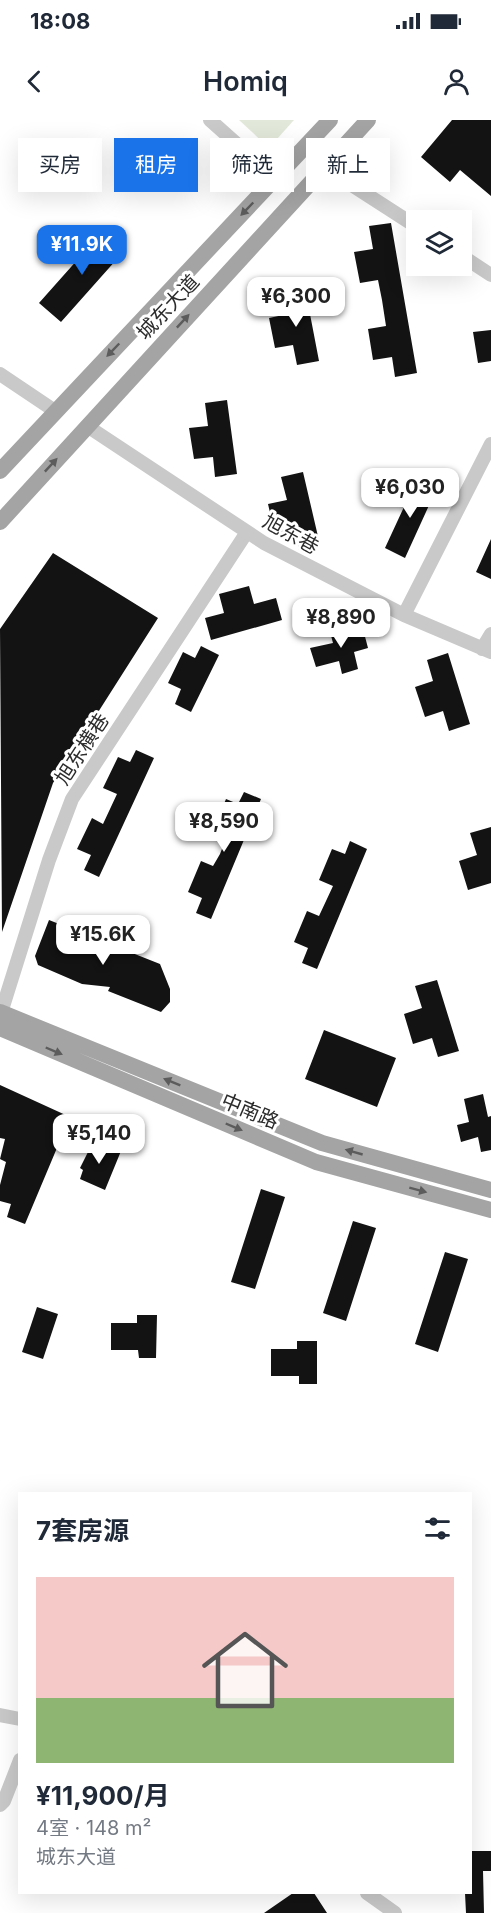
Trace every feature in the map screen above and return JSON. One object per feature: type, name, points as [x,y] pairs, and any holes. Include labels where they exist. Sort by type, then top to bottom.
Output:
[{"type":"main road","name":"城东大道","points":[[294,159],[330,120]]},
{"type":"main road","name":"城东大道","points":[[351,138],[368,120]]},
{"type":"main road","name":"城东大道","points":[[0,522],[306,187]]},
{"type":"main road","name":"城东大道","points":[[0,471],[264,192]]},
{"type":"main road","name":"中南路","points":[[0,1018],[322,1143],[491,1190]]},
{"type":"main road","name":"中南路","points":[[0,1018],[316,1162],[491,1210]]},
{"type":"street","points":[[210,120],[230,138]]},
{"type":"street","points":[[363,192],[406,220]]},
{"type":"street","points":[[472,263],[491,275]]},
{"type":"street","points":[[0,374],[55,411]]},
{"type":"street","name":"旭东巷","points":[[87,426],[247,532],[404,615],[487,651]]},
{"type":"street","points":[[404,615],[491,444]]},
{"type":"street","name":"旭东横巷","points":[[0,1018],[49,860],[72,799],[247,532]]},
{"type":"street","points":[[487,651],[491,634]]},
{"type":"street","points":[[0,1715],[18,1719]]},
{"type":"street","points":[[0,1804],[9,1791],[18,1766]]},
{"type":"street","points":[[368,1894],[395,1913]]},
{"type":"green space","points":[[239,120],[294,120],[278,138],[258,138]]},
{"type":"building","points":[[452,120],[491,120],[491,196],[460,170],[450,182],[421,157]]},
{"type":"building","points":[[391,223],[417,373],[395,377],[392,357],[373,360],[368,329],[386,326],[382,300],[378,280],[360,283],[354,252],[373,249],[369,226]]},
{"type":"building","points":[[103,231],[125,250],[61,322],[39,303]]},
{"type":"building","points":[[305,288],[319,361],[297,365],[293,345],[275,348],[269,318],[288,314],[283,292]]},
{"type":"building","points":[[491,330],[491,361],[478,363],[473,332]]},
{"type":"building","points":[[227,400],[237,474],[215,477],[213,457],[194,459],[189,428],[208,426],[205,403]]},
{"type":"building","points":[[303,472],[320,545],[299,550],[294,530],[275,534],[268,504],[287,500],[281,477]]},
{"type":"building","points":[[416,481],[436,490],[405,558],[385,548]]},
{"type":"building","points":[[491,539],[491,579],[476,572]]},
{"type":"building","points":[[53,553],[158,618],[53,783],[2,932],[0,629]]},
{"type":"building","points":[[249,586],[254,604],[276,598],[282,620],[211,640],[205,618],[224,613],[219,594]]},
{"type":"building","points":[[346,624],[348,633],[363,629],[368,648],[354,652],[358,669],[342,674],[339,661],[316,667],[310,648],[333,643],[329,628]]},
{"type":"building","points":[[201,646],[219,655],[191,712],[175,704],[181,689],[168,683],[183,652],[195,658]]},
{"type":"building","points":[[448,653],[470,724],[449,731],[443,711],[425,717],[415,687],[433,681],[427,660]]},
{"type":"building","points":[[136,750],[154,758],[99,877],[84,870],[91,855],[77,849],[92,818],[103,824],[117,794],[103,788],[118,757],[130,762]]},
{"type":"building","points":[[244,792],[261,799],[211,919],[196,913],[202,898],[188,892],[201,861],[213,866],[220,854],[227,836],[213,830],[226,799],[238,804]]},
{"type":"building","points":[[491,827],[491,883],[468,890],[459,861],[477,855],[470,833]]},
{"type":"building","points":[[350,841],[367,849],[317,969],[302,963],[308,948],[294,942],[307,911],[319,916],[333,886],[319,880],[332,849],[345,854]]},
{"type":"building","points":[[49,920],[160,964],[170,989],[170,1002],[161,1012],[108,991],[110,987],[82,984],[38,965],[35,956]]},
{"type":"building","points":[[437,980],[459,1051],[438,1057],[432,1038],[413,1044],[404,1014],[422,1008],[415,986]]},
{"type":"building","points":[[324,1030],[396,1058],[377,1107],[305,1079]]},
{"type":"building","points":[[0,1085],[70,1117],[25,1224],[7,1217],[11,1204],[0,1201],[0,1185],[6,1162],[0,1159],[5,1139],[0,1138]]},
{"type":"building","points":[[483,1094],[488,1117],[491,1116],[491,1150],[481,1152],[478,1137],[461,1142],[457,1125],[469,1122],[464,1099]]},
{"type":"building","points":[[94,1140],[121,1151],[105,1190],[80,1179],[83,1170],[80,1168]]},
{"type":"building","points":[[261,1189],[285,1197],[255,1289],[231,1282]]},
{"type":"building","points":[[353,1221],[376,1228],[346,1321],[323,1313]]},
{"type":"building","points":[[445,1252],[468,1259],[438,1352],[415,1344]]},
{"type":"building","points":[[37,1307],[58,1314],[43,1359],[22,1352]]},
{"type":"building","points":[[137,1315],[157,1315],[156,1358],[139,1358],[138,1350],[111,1350],[111,1323],[137,1323]]},
{"type":"building","points":[[297,1341],[317,1341],[317,1384],[299,1384],[299,1376],[271,1376],[271,1349],[297,1349]]},
{"type":"building","points":[[472,1851],[491,1851],[491,1871],[483,1871],[484,1913],[466,1913],[465,1894],[472,1894]]},
{"type":"building","points":[[292,1894],[315,1894],[327,1913],[264,1913]]}]
